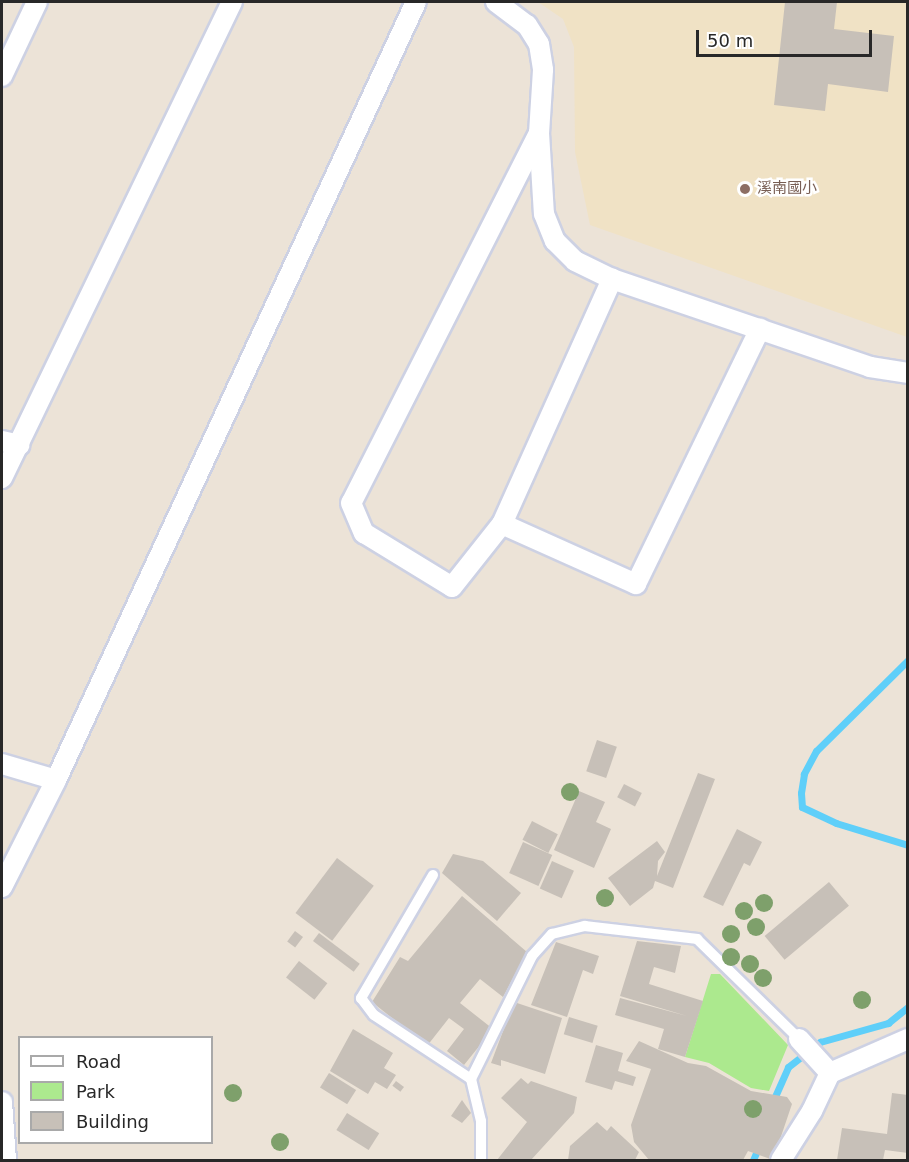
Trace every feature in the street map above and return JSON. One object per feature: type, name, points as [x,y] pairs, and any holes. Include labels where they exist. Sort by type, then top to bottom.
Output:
[{"type":"street","points":[[2,76],[37,2]]},
{"type":"street","points":[[2,478],[11,443],[232,2]]},
{"type":"street","points":[[2,887],[56,780],[416,2]]},
{"type":"street","points":[[496,2],[527,25],[539,44],[543,70],[539,133],[544,214],[555,241],[575,261],[612,279],[870,368],[908,374]]},
{"type":"street","points":[[539,133],[351,503],[364,533],[452,587],[502,524],[612,279]]},
{"type":"street","points":[[502,524],[636,584],[760,330]]},
{"type":"street","points":[[2,764],[56,780]]},
{"type":"street","points":[[799,1039],[824,1066]]},
{"type":"street","points":[[824,1066],[908,1039]]},
{"type":"street","points":[[781,1161],[812,1111],[824,1066]]},
{"type":"street","points":[[2,1102],[6,1161]]},
{"type":"lane","points":[[433,875],[361,998],[374,1016],[471,1080]]},
{"type":"lane","points":[[481,1161],[481,1121],[471,1080],[532,956],[552,934],[585,927],[697,939],[799,1039]]},
{"type":"shaded area","name":"溪南國小","points":[[538,2],[907,2],[907,337],[590,225],[575,152],[574,47],[563,19]]},
{"type":"green space","points":[[711,974],[720,974],[788,1045],[769,1091],[751,1088],[709,1063],[685,1057]]},
{"type":"building","points":[[785,2],[837,2],[834,29],[894,36],[888,92],[828,84],[825,111],[774,105]]},
{"type":"building","points":[[597,740],[617,747],[606,778],[586,771]]},
{"type":"building","points":[[698,773],[715,779],[673,888],[655,881],[653,888],[630,906],[608,878],[657,841],[665,852],[658,861],[657,876]]},
{"type":"building","points":[[624,784],[642,793],[635,806],[617,797]]},
{"type":"building","points":[[579,791],[605,802],[596,822],[611,829],[594,868],[554,850]]},
{"type":"building","points":[[532,821],[558,834],[548,853],[522,840]]},
{"type":"building","points":[[737,829],[762,842],[750,866],[744,863],[723,906],[703,897]]},
{"type":"building","points":[[523,842],[552,855],[538,886],[509,873]]},
{"type":"building","points":[[453,854],[483,861],[521,893],[497,921],[442,873]]},
{"type":"building","points":[[337,858],[374,886],[332,941],[295,913]]},
{"type":"building","points":[[552,861],[574,871],[562,898],[540,888]]},
{"type":"building","points":[[829,882],[849,906],[785,960],[765,936]]},
{"type":"building","points":[[462,896],[527,952],[503,997],[480,979],[460,1003],[493,1029],[464,1065],[447,1051],[464,1029],[449,1018],[427,1046],[372,1002],[400,957],[408,961]]},
{"type":"building","points":[[295,931],[303,937],[295,947],[287,941]]},
{"type":"building","points":[[319,933],[360,964],[354,972],[313,941]]},
{"type":"building","points":[[637,941],[681,946],[675,973],[654,967],[649,984],[703,1001],[685,1057],[658,1049],[664,1029],[615,1015],[620,998],[687,1016],[620,996]]},
{"type":"building","points":[[556,942],[599,956],[593,974],[583,970],[567,1017],[531,1005]]},
{"type":"building","points":[[299,961],[327,983],[314,1000],[286,978]]},
{"type":"building","points":[[514,1002],[562,1018],[545,1074],[501,1060],[501,1066],[491,1063]]},
{"type":"building","points":[[569,1017],[598,1026],[592,1043],[564,1034]]},
{"type":"building","points":[[353,1029],[393,1053],[384,1068],[396,1075],[387,1089],[375,1082],[368,1094],[330,1071]]},
{"type":"building","points":[[639,1041],[688,1063],[706,1066],[751,1091],[787,1097],[792,1104],[773,1160],[748,1151],[743,1160],[649,1160],[634,1142],[631,1125],[651,1069],[626,1061]]},
{"type":"building","points":[[596,1045],[623,1053],[618,1071],[636,1077],[633,1086],[615,1081],[612,1090],[585,1082]]},
{"type":"building","points":[[329,1073],[356,1090],[347,1104],[320,1087]]},
{"type":"building","points":[[521,1078],[528,1084],[531,1081],[577,1097],[574,1113],[531,1160],[497,1160],[527,1122],[501,1098]]},
{"type":"building","points":[[396,1081],[404,1087],[400,1092],[392,1086]]},
{"type":"building","points":[[892,1093],[908,1095],[908,1153],[885,1150],[883,1160],[837,1160],[842,1128],[887,1134]]},
{"type":"building","points":[[462,1100],[471,1113],[462,1123],[451,1116]]},
{"type":"building","points":[[347,1113],[379,1133],[369,1150],[336,1130]]},
{"type":"building","points":[[597,1122],[607,1131],[611,1126],[639,1152],[635,1160],[568,1160],[570,1146]]},
{"type":"waterway","points":[[908,660],[816,751],[804,774],[801,793],[802,807],[836,823],[908,845]]},
{"type":"waterway","points":[[773,1101],[788,1067],[820,1042],[888,1023],[908,1007]]},
{"type":"waterway","points":[[753,1160],[759,1146]]},
{"type":"place","name":"溪南國小","points":[[745,189]]}]
